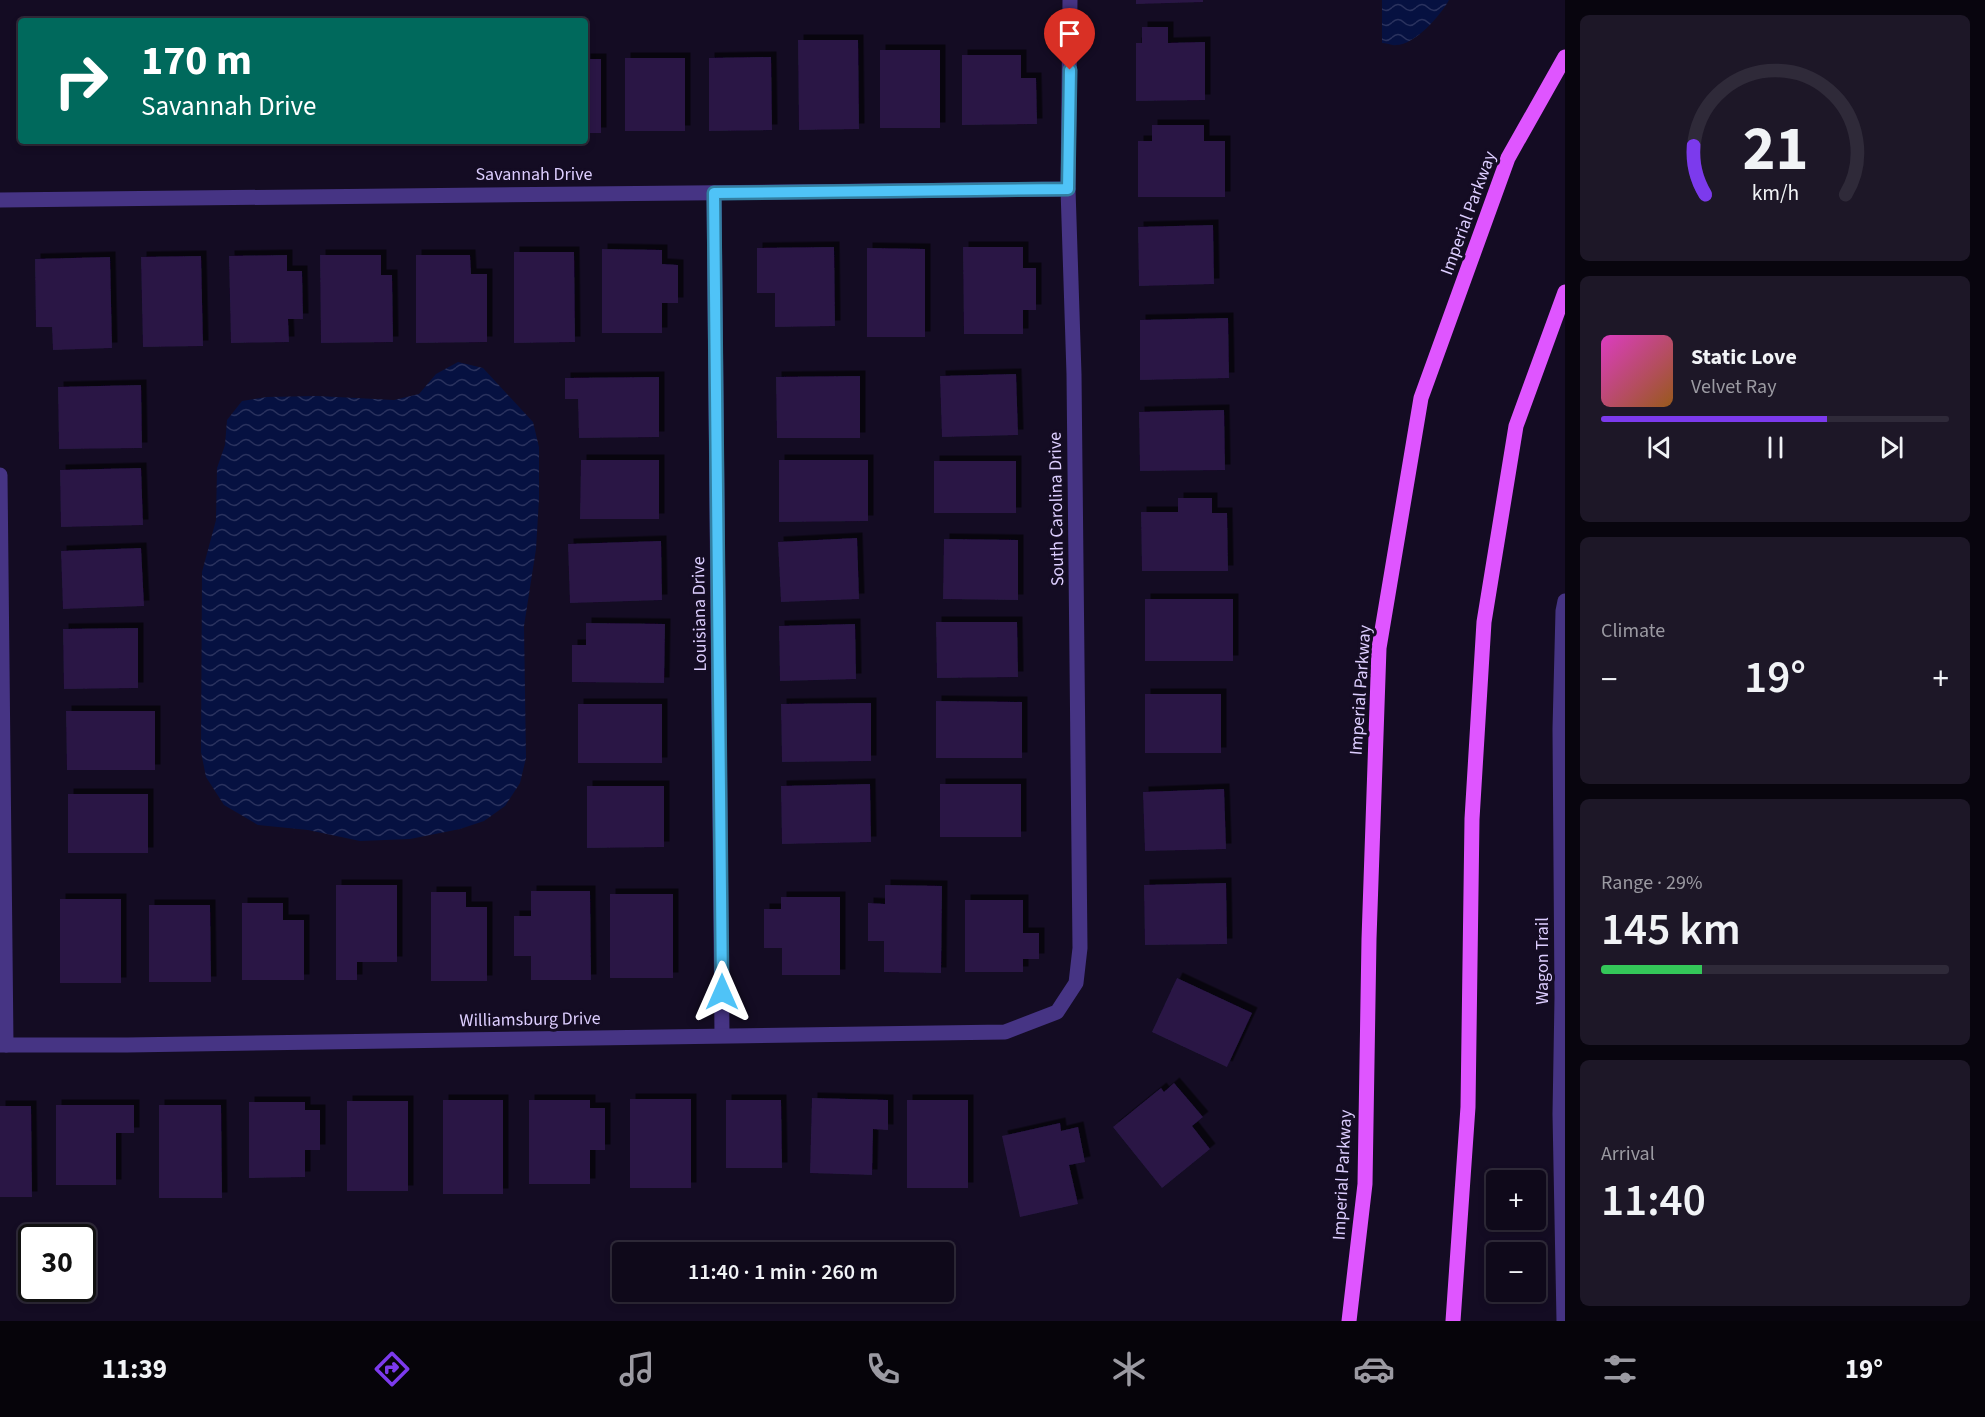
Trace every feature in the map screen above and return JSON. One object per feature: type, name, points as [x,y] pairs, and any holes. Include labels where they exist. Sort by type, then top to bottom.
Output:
[{"type":"main road","name":"Imperial Parkway","points":[[1349,1321],[1365,1184],[1369,939],[1379,648],[1421,398],[1508,158],[1565,57]]},
{"type":"main road","points":[[1453,1321],[1468,1107],[1472,819],[1484,622],[1516,426],[1565,292]]},
{"type":"street","name":"South Carolina Drive","points":[[1057,1012],[1076,983],[1080,948],[1074,374],[1068,189],[1070,0]]},
{"type":"street","name":"Savannah Drive","points":[[0,200],[1068,189]]},
{"type":"street","name":"Louisiana Drive","points":[[714,193],[722,1035]]},
{"type":"street","points":[[0,475],[3,1045]]},
{"type":"street","name":"Wagon Trail","points":[[1564,1321],[1560,1114],[1563,998],[1560,729],[1565,601]]},
{"type":"street","name":"Williamsburg Drive","points":[[3,1045],[1005,1032],[1057,1012]]},
{"type":"water","points":[[1382,0],[1449,0],[1434,21],[1419,35],[1403,44],[1394,45],[1382,43]]},
{"type":"water","points":[[458,362],[483,368],[533,422],[539,447],[536,549],[524,626],[526,758],[520,783],[505,806],[484,821],[460,829],[410,839],[360,841],[308,830],[258,825],[224,805],[206,777],[201,752],[202,572],[216,520],[217,468],[225,445],[227,420],[242,401],[267,397],[317,396],[394,400],[419,394],[436,374]]},
{"type":"building","points":[[1136,0],[1203,0],[1203,2],[1136,4]]},
{"type":"building","points":[[1142,27],[1168,27],[1168,43],[1205,42],[1205,100],[1136,101],[1136,43],[1142,43]]},
{"type":"building","points":[[798,40],[858,40],[859,129],[799,130]]},
{"type":"building","points":[[880,50],[940,50],[940,128],[880,128]]},
{"type":"building","points":[[962,55],[1021,55],[1021,78],[1036,78],[1037,124],[962,125]]},
{"type":"building","points":[[771,57],[772,130],[709,131],[709,58]]},
{"type":"building","points":[[625,58],[685,58],[685,131],[625,131]]},
{"type":"building","points":[[588,59],[601,59],[601,133],[588,133]]},
{"type":"building","points":[[1152,125],[1204,125],[1204,141],[1225,141],[1225,197],[1138,197],[1138,141],[1152,141]]},
{"type":"building","points":[[1213,225],[1214,284],[1139,286],[1138,227]]},
{"type":"building","points":[[834,247],[835,326],[775,327],[775,293],[757,293],[757,248]]},
{"type":"building","points":[[963,247],[1023,247],[1023,268],[1036,268],[1036,310],[1023,310],[1023,334],[964,334]]},
{"type":"building","points":[[867,248],[925,249],[925,337],[867,337]]},
{"type":"building","points":[[602,249],[662,250],[662,264],[678,265],[678,303],[662,303],[662,333],[602,333]]},
{"type":"building","points":[[514,252],[574,252],[575,342],[514,343]]},
{"type":"building","points":[[287,255],[287,271],[302,271],[303,319],[288,319],[289,342],[231,343],[229,256]]},
{"type":"building","points":[[320,255],[381,255],[381,275],[392,275],[393,342],[321,343]]},
{"type":"building","points":[[416,255],[470,255],[471,274],[487,274],[487,342],[416,343]]},
{"type":"building","points":[[201,256],[203,346],[143,347],[141,257]]},
{"type":"building","points":[[110,257],[112,348],[53,350],[52,327],[36,327],[35,259]]},
{"type":"building","points":[[1228,318],[1229,378],[1140,380],[1140,320]]},
{"type":"building","points":[[1016,374],[1018,435],[942,437],[940,376]]},
{"type":"building","points":[[860,376],[860,438],[777,438],[776,377]]},
{"type":"building","points":[[659,377],[659,437],[579,438],[578,399],[565,399],[565,378]]},
{"type":"building","points":[[141,385],[142,448],[59,449],[58,387]]},
{"type":"building","points":[[1224,410],[1225,470],[1140,471],[1139,412]]},
{"type":"building","points":[[581,460],[659,460],[659,519],[580,519]]},
{"type":"building","points":[[779,460],[868,460],[868,521],[779,522]]},
{"type":"building","points":[[934,461],[1016,461],[1016,513],[934,513]]},
{"type":"building","points":[[141,468],[143,525],[61,527],[60,470]]},
{"type":"building","points":[[1178,498],[1212,498],[1212,513],[1227,513],[1228,571],[1142,571],[1141,512],[1178,512]]},
{"type":"building","points":[[857,538],[859,599],[781,602],[778,542]]},
{"type":"building","points":[[944,539],[1018,540],[1018,600],[943,599]]},
{"type":"building","points":[[661,541],[662,600],[570,603],[568,544]]},
{"type":"building","points":[[141,548],[144,606],[63,609],[61,551]]},
{"type":"building","points":[[1145,599],[1233,599],[1233,661],[1145,661]]},
{"type":"building","points":[[936,622],[1017,622],[1018,677],[937,678]]},
{"type":"building","points":[[586,623],[665,624],[664,683],[572,682],[572,645],[586,645]]},
{"type":"building","points":[[855,624],[856,679],[780,681],[779,626]]},
{"type":"building","points":[[138,628],[138,688],[64,689],[63,629]]},
{"type":"building","points":[[1145,694],[1221,694],[1221,753],[1145,753]]},
{"type":"building","points":[[936,701],[1022,702],[1022,758],[936,758]]},
{"type":"building","points":[[871,703],[871,761],[782,762],[781,704]]},
{"type":"building","points":[[578,704],[662,704],[662,763],[578,763]]},
{"type":"building","points":[[66,711],[155,711],[155,770],[67,770]]},
{"type":"building","points":[[870,784],[871,842],[782,844],[781,786]]},
{"type":"building","points":[[940,784],[1021,784],[1021,837],[940,837]]},
{"type":"building","points":[[587,786],[664,786],[664,847],[587,848]]},
{"type":"building","points":[[1224,789],[1226,849],[1145,851],[1143,792]]},
{"type":"building","points":[[68,794],[148,794],[148,853],[68,853]]},
{"type":"building","points":[[1226,883],[1227,944],[1145,945],[1144,885]]},
{"type":"building","points":[[336,885],[397,885],[397,962],[357,962],[357,980],[336,980]]},
{"type":"building","points":[[885,885],[942,886],[941,973],[884,972],[884,941],[868,941],[868,903],[885,904]]},
{"type":"building","points":[[531,891],[590,891],[591,980],[531,980],[531,956],[514,956],[514,916],[531,916]]},
{"type":"building","points":[[431,892],[466,892],[466,907],[487,907],[487,981],[431,981]]},
{"type":"building","points":[[610,894],[673,894],[673,978],[610,978]]},
{"type":"building","points":[[781,897],[840,897],[840,975],[782,975],[782,948],[764,948],[764,909],[781,909]]},
{"type":"building","points":[[60,899],[121,899],[121,983],[60,983]]},
{"type":"building","points":[[965,900],[1023,900],[1023,933],[1039,933],[1039,959],[1023,959],[1023,972],[965,972]]},
{"type":"building","points":[[242,903],[283,903],[283,920],[304,920],[304,980],[242,980]]},
{"type":"building","points":[[149,905],[210,905],[211,982],[149,982]]},
{"type":"building","points":[[1177,978],[1252,1013],[1227,1067],[1152,1032]]},
{"type":"building","points":[[1174,1083],[1203,1117],[1192,1126],[1210,1149],[1162,1188],[1113,1127],[1161,1088],[1164,1092]]},
{"type":"building","points":[[812,1098],[888,1100],[888,1130],[873,1129],[872,1175],[810,1173]]},
{"type":"building","points":[[630,1099],[691,1099],[691,1188],[630,1188]]},
{"type":"building","points":[[443,1100],[503,1100],[503,1194],[443,1194]]},
{"type":"building","points":[[529,1100],[590,1100],[590,1108],[605,1108],[605,1150],[590,1150],[590,1184],[529,1184]]},
{"type":"building","points":[[726,1100],[781,1100],[782,1168],[726,1168]]},
{"type":"building","points":[[907,1100],[968,1100],[968,1188],[907,1188]]},
{"type":"building","points":[[347,1101],[408,1101],[408,1191],[347,1191]]},
{"type":"building","points":[[249,1102],[305,1102],[305,1110],[320,1110],[320,1150],[305,1150],[305,1177],[249,1178]]},
{"type":"building","points":[[56,1105],[134,1105],[134,1133],[116,1133],[116,1185],[56,1185]]},
{"type":"building","points":[[159,1105],[221,1105],[222,1198],[159,1198]]},
{"type":"building","points":[[0,1106],[31,1106],[32,1197],[0,1197]]},
{"type":"building","points":[[1060,1123],[1061,1131],[1078,1127],[1085,1162],[1069,1165],[1078,1204],[1020,1217],[1002,1136]]},
{"type":"route","points":[[722,992],[714,193],[1068,189],[1070,70]]}]
